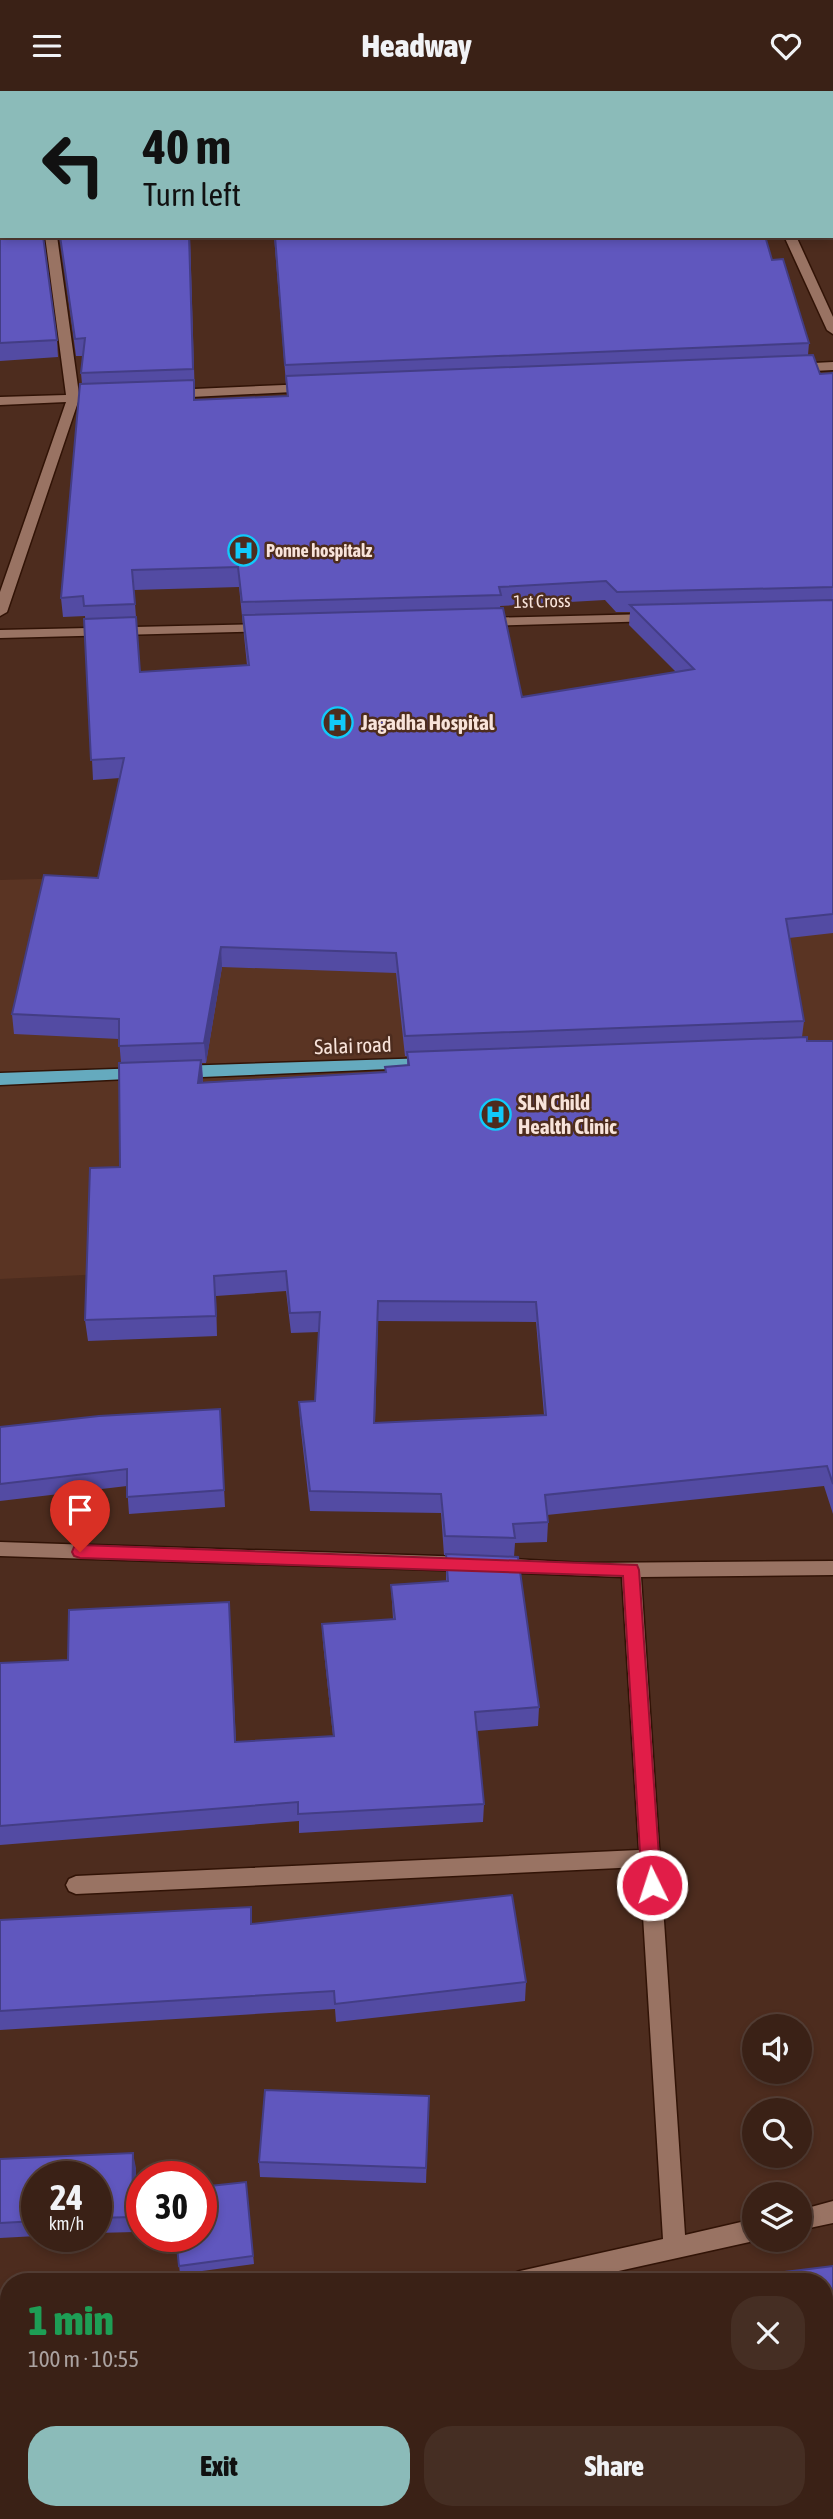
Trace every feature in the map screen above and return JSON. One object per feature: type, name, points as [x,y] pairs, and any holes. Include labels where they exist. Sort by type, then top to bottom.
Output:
[{"type":"main road","name":"Salai road","points":[[0,1079],[444,1063]]},
{"type":"street","points":[[0,612],[73,399],[51,238]]},
{"type":"street","points":[[791,238],[833,330]]},
{"type":"street","points":[[785,368],[833,366]]},
{"type":"street","points":[[155,395],[320,388]]},
{"type":"street","points":[[0,401],[114,397]]},
{"type":"street","name":"1st Cross","points":[[472,622],[666,618]]},
{"type":"street","points":[[0,634],[278,627]]},
{"type":"street","points":[[0,1549],[631,1570],[833,1568]]},
{"type":"street","points":[[631,1570],[675,2248]]},
{"type":"street","points":[[76,1885],[650,1858]]},
{"type":"street","points":[[812,2217],[833,2212]]},
{"type":"street","points":[[561,2273],[742,2233]]},
{"type":"shaded area","points":[[833,857],[833,1239],[0,1279],[0,880]]},
{"type":"building","points":[[0,238],[43,238],[57,340],[0,343]]},
{"type":"building","points":[[60,238],[189,238],[193,369],[81,373],[85,338],[75,339]]},
{"type":"building","points":[[275,238],[766,238],[772,260],[783,259],[809,343],[285,365]]},
{"type":"building","points":[[813,355],[820,374],[833,373],[833,587],[617,592],[606,581],[499,587],[501,595],[242,602],[238,567],[132,570],[135,604],[84,606],[83,596],[61,598],[80,384],[194,380],[194,400],[288,396],[286,376]]},
{"type":"building","points":[[833,600],[833,914],[786,919],[804,1021],[405,1036],[396,953],[221,947],[204,1043],[119,1046],[119,1019],[12,1014],[44,875],[98,878],[124,758],[91,760],[84,619],[136,617],[140,672],[249,665],[243,615],[503,608],[522,697],[694,669],[630,605]]},
{"type":"building","points":[[807,1037],[807,1041],[833,1041],[833,1484],[827,1466],[545,1495],[548,1522],[513,1524],[515,1538],[445,1536],[441,1494],[310,1491],[299,1402],[315,1401],[320,1312],[290,1313],[286,1271],[214,1276],[216,1316],[85,1320],[90,1168],[120,1167],[119,1063],[201,1060],[198,1083],[386,1072],[385,1067],[409,1065],[407,1052]],"holes":[[[378,1301],[536,1302],[546,1415],[374,1423]]]},
{"type":"building","points":[[220,1409],[224,1490],[127,1497],[127,1469],[0,1484],[0,1427],[99,1416]]},
{"type":"building","points":[[446,1554],[518,1557],[539,1707],[475,1712],[484,1804],[298,1814],[298,1802],[0,1826],[0,1663],[68,1660],[69,1610],[229,1602],[235,1742],[334,1736],[322,1624],[395,1619],[391,1585],[448,1581]]},
{"type":"building","points":[[512,1895],[526,1982],[335,2004],[334,1991],[0,2011],[0,1920],[251,1907],[251,1924]]},
{"type":"building","points":[[265,2090],[429,2096],[426,2168],[259,2162]]},
{"type":"building","points":[[133,2153],[133,2161],[126,2161],[126,2217],[112,2218],[112,2161],[21,2161],[21,2222],[0,2223],[0,2159]]},
{"type":"building","points":[[246,2182],[253,2256],[179,2266],[178,2252],[217,2252],[217,2185]]},
{"type":"building","points":[[833,2266],[833,2273],[777,2273]]},
{"type":"place","name":"Ponne hospitalz","points":[[243,550]]},
{"type":"place","name":"Jagadha Hospital","points":[[338,722]]},
{"type":"place","name":"SLN Child Health Clinic","points":[[495,1114]]},
{"type":"route","points":[[80,1552],[631,1570],[652,1885]]}]
